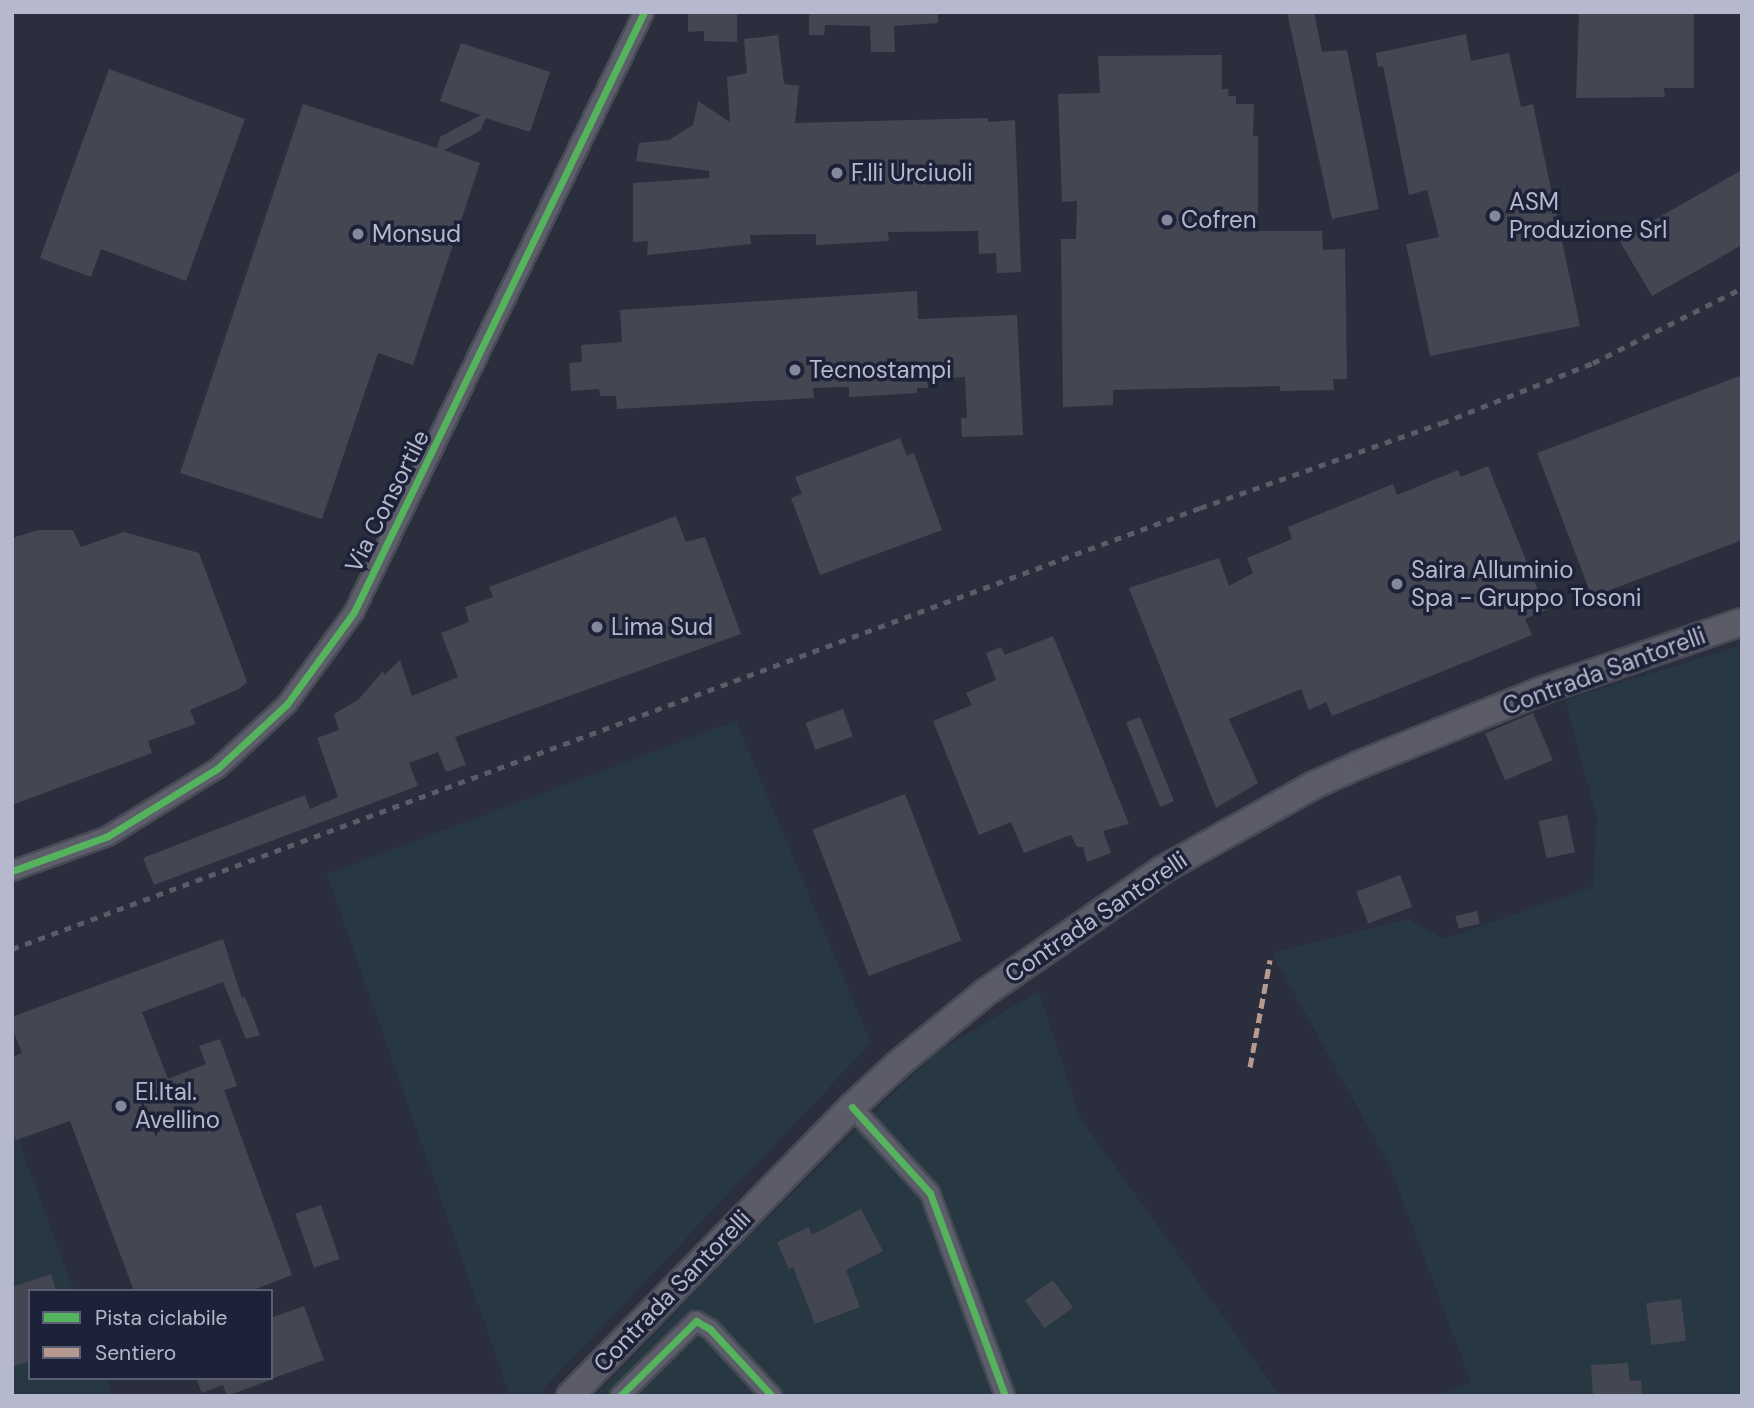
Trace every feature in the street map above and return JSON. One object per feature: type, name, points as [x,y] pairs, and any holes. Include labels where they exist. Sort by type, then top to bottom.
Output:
[{"type":"main road","name":"Contrada Santorelli","points":[[570,1396],[852,1107],[986,992],[1162,870],[1314,785],[1543,691],[1742,622]]},
{"type":"street","name":"Via Consortile","points":[[12,871],[119,829],[218,768],[287,704],[354,612],[644,12]]},
{"type":"street","points":[[852,1107],[930,1193],[1005,1396]]},
{"type":"street","points":[[620,1396],[695,1321],[710,1329],[772,1396]]},
{"type":"shaded area","points":[[1742,645],[1742,1396],[1439,1396],[1471,1382],[1389,1164],[1272,953],[1409,919],[1443,939],[1593,887],[1597,818],[1565,700]]},
{"type":"shaded area","points":[[736,721],[871,1043],[537,1396],[510,1396],[327,874]]},
{"type":"shaded area","points":[[1039,991],[1080,1118],[1280,1396],[595,1396],[741,1244],[935,1053]]},
{"type":"shaded area","points":[[12,1123],[73,1289],[28,1289],[28,1380],[107,1380],[112,1396],[12,1396]]},
{"type":"building","points":[[688,12],[737,12],[737,42],[704,41],[704,31],[688,32]]},
{"type":"building","points":[[809,12],[938,12],[938,23],[894,26],[895,52],[871,52],[870,26],[825,25],[824,35],[809,35]]},
{"type":"building","points":[[1287,12],[1314,12],[1322,52],[1347,50],[1379,209],[1332,219]]},
{"type":"building","points":[[1579,12],[1694,12],[1694,88],[1664,88],[1665,97],[1576,98]]},
{"type":"building","name":"ASM Produzione Srl","points":[[1466,34],[1471,61],[1509,53],[1521,107],[1533,104],[1580,326],[1430,356],[1406,244],[1439,237],[1427,190],[1409,195],[1383,66],[1378,67],[1376,53]]},
{"type":"building","name":"F.lli Urciuoli","points":[[778,35],[784,84],[799,86],[795,123],[988,118],[988,122],[1015,120],[1021,272],[997,273],[996,253],[979,254],[978,231],[888,232],[889,241],[816,245],[816,234],[750,235],[751,244],[647,255],[648,241],[633,242],[633,183],[709,178],[709,171],[636,161],[639,143],[669,140],[693,125],[698,101],[730,122],[727,77],[747,73],[744,39]]},
{"type":"building","name":"Monsud","points":[[461,43],[550,72],[530,132],[486,118],[480,131],[444,150],[480,163],[413,365],[378,353],[322,519],[180,473],[303,104],[437,148],[440,137],[481,115],[440,101]]},
{"type":"building","name":"Cofren","points":[[1222,55],[1222,89],[1229,89],[1228,96],[1236,96],[1236,104],[1254,104],[1253,136],[1258,136],[1258,231],[1322,231],[1323,250],[1345,249],[1347,379],[1333,379],[1334,390],[1280,391],[1280,386],[1113,390],[1113,405],[1063,407],[1061,239],[1076,239],[1077,201],[1062,202],[1058,94],[1100,93],[1098,56]]},
{"type":"building","points":[[109,69],[245,119],[186,281],[101,249],[91,277],[40,258]]},
{"type":"building","points":[[1742,170],[1742,245],[1652,296],[1619,240]]},
{"type":"building","name":"Tecnostampi","points":[[917,291],[918,319],[1017,315],[1023,435],[962,437],[961,418],[967,418],[965,377],[927,379],[928,388],[917,388],[917,393],[849,397],[849,387],[813,388],[814,398],[617,409],[616,396],[600,396],[599,389],[571,391],[569,363],[582,362],[581,345],[622,342],[620,310]]},
{"type":"building","points":[[1742,375],[1742,540],[1592,597],[1537,453]]},
{"type":"building","points":[[900,438],[907,456],[914,453],[942,530],[820,575],[791,498],[802,494],[795,477]]},
{"type":"building","name":"Saira Alluminio Spa - Gruppo Tosoni","points":[[1488,466],[1546,610],[1525,619],[1532,635],[1332,716],[1326,702],[1309,710],[1301,689],[1229,719],[1258,783],[1216,808],[1129,588],[1219,558],[1229,586],[1253,573],[1247,558],[1292,539],[1288,527],[1393,484],[1397,495],[1458,470],[1461,477]]},
{"type":"building","name":"Lima Sud","points":[[676,516],[686,542],[705,537],[741,634],[455,737],[466,765],[446,772],[438,752],[409,763],[418,786],[154,885],[143,858],[305,795],[310,809],[338,797],[317,738],[339,730],[334,714],[358,700],[383,671],[384,675],[400,660],[412,696],[458,677],[441,633],[469,622],[465,607],[493,597],[489,587]]},
{"type":"building","points":[[38,530],[73,530],[81,547],[124,532],[199,553],[247,682],[239,689],[190,710],[196,724],[148,741],[152,753],[12,805],[12,538]]},
{"type":"building","points":[[1053,636],[1129,824],[1103,831],[1111,853],[1087,862],[1083,847],[1077,847],[1071,835],[1024,853],[1011,822],[979,835],[933,721],[972,705],[966,693],[996,680],[986,653],[1001,647],[1005,655]]},
{"type":"building","points":[[843,709],[853,736],[815,750],[805,723]]},
{"type":"building","points":[[1533,713],[1553,760],[1505,780],[1485,733]]},
{"type":"building","points":[[1140,717],[1174,801],[1160,807],[1126,723]]},
{"type":"building","points":[[905,794],[961,941],[869,976],[813,829]]},
{"type":"building","points":[[1567,815],[1575,852],[1547,858],[1539,821]]},
{"type":"building","points":[[1400,875],[1412,907],[1368,924],[1356,892]]},
{"type":"building","points":[[1477,911],[1480,924],[1458,929],[1456,916]]},
{"type":"building","name":"El.Ital. Avellino","points":[[223,939],[242,998],[245,997],[260,1035],[246,1039],[223,982],[142,1012],[168,1079],[206,1064],[199,1046],[220,1039],[237,1086],[224,1090],[292,1275],[256,1289],[133,1289],[70,1121],[16,1140],[12,1129],[12,1057],[22,1053],[12,1028],[12,1017]]},
{"type":"building","points":[[321,1205],[340,1259],[314,1268],[295,1214]]},
{"type":"building","points":[[861,1209],[883,1251],[846,1270],[860,1307],[815,1324],[793,1267],[789,1269],[777,1242],[809,1227],[812,1235]]},
{"type":"building","points":[[51,1274],[55,1289],[28,1289],[28,1362],[12,1367],[12,1287]]},
{"type":"building","points":[[1053,1280],[1073,1308],[1045,1328],[1025,1301]]},
{"type":"building","points":[[1681,1299],[1686,1341],[1651,1345],[1646,1303]]},
{"type":"building","points":[[304,1306],[324,1360],[273,1378],[273,1317]]},
{"type":"building","points":[[1628,1363],[1630,1381],[1641,1380],[1642,1396],[1593,1396],[1591,1365]]},
{"type":"building","points":[[197,1380],[270,1380],[227,1396],[223,1385],[202,1393]]},
{"type":"railway","points":[[12,949],[1200,508],[1442,423],[1593,363],[1742,288]]},
{"type":"marked path","points":[[1250,1067],[1270,960]]},
{"type":"cycle path","points":[[12,871],[108,836],[218,768],[287,704],[354,612],[644,12]]},
{"type":"cycle path","points":[[852,1107],[930,1193],[1005,1396]]},
{"type":"cycle path","points":[[620,1396],[696,1321],[710,1329],[772,1396]]},
{"type":"place","name":"F.lli Urciuoli","points":[[837,173]]},
{"type":"place","name":"ASM Produzione Srl","points":[[1495,216]]},
{"type":"place","name":"Cofren","points":[[1167,220]]},
{"type":"place","name":"Monsud","points":[[358,234]]},
{"type":"place","name":"Tecnostampi","points":[[795,370]]},
{"type":"place","name":"Saira Alluminio Spa - Gruppo Tosoni","points":[[1397,584]]},
{"type":"place","name":"Lima Sud","points":[[597,627]]},
{"type":"place","name":"El.Ital. Avellino","points":[[121,1106]]}]
